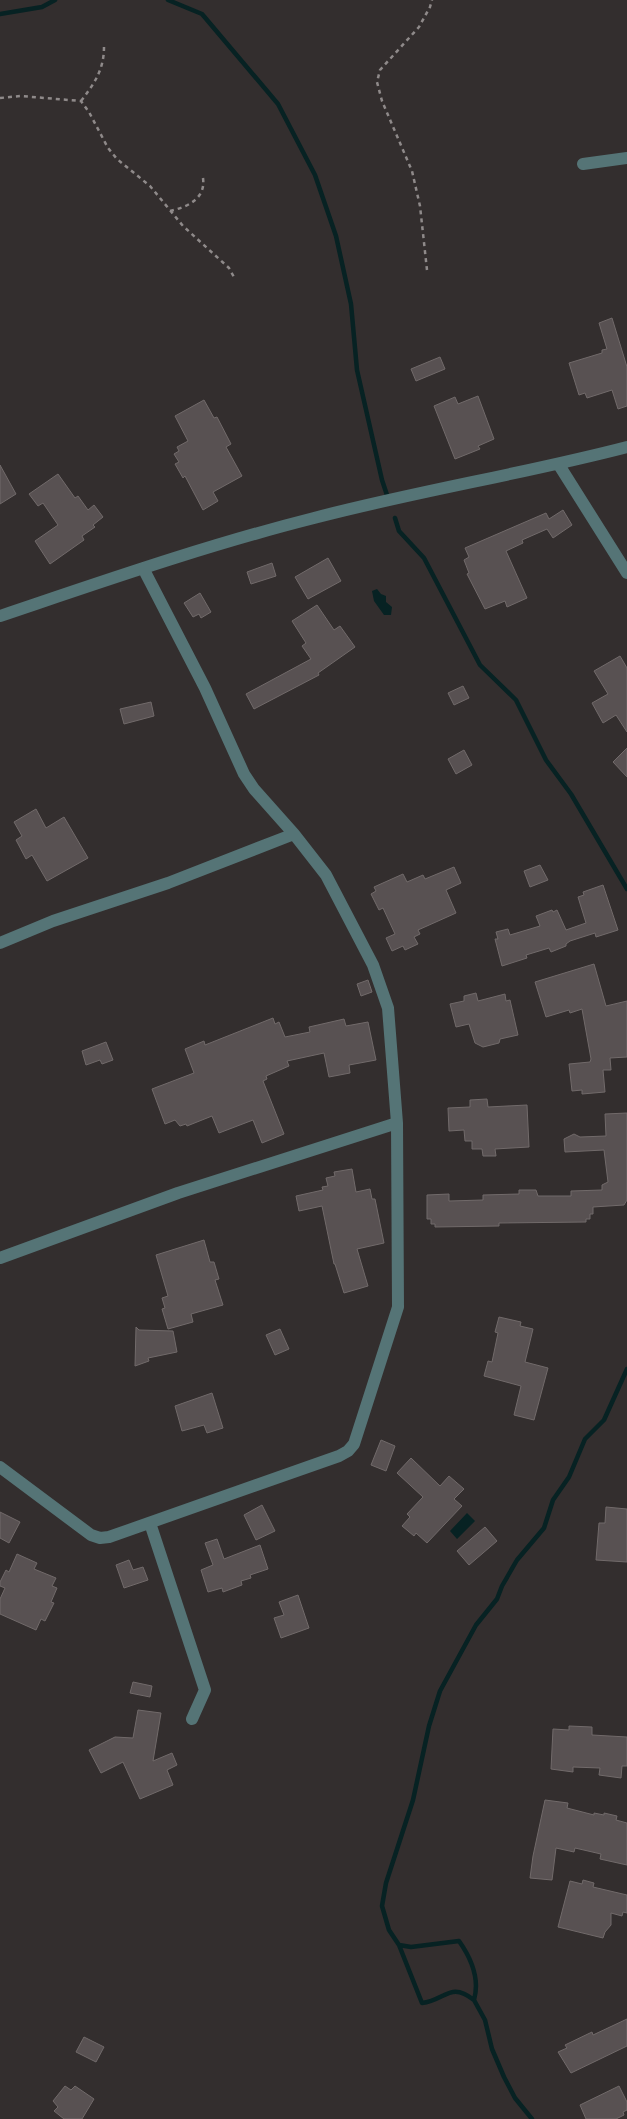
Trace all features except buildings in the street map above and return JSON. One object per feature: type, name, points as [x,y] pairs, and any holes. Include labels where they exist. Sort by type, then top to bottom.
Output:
[{"type":"street","points":[[583,164],[627,158]]},
{"type":"street","points":[[0,616],[212,546],[315,517],[559,465],[627,447]]},
{"type":"street","points":[[559,465],[627,572]]},
{"type":"street","points":[[0,1467],[91,1535],[100,1538],[109,1537],[150,1523],[339,1456],[348,1451],[354,1444],[398,1307],[398,1123],[388,1008],[373,965],[326,875],[294,834],[254,789],[244,774],[205,688],[143,568]]},
{"type":"street","points":[[0,943],[53,921],[168,883],[294,834]]},
{"type":"street","points":[[0,1258],[178,1193],[398,1123]]},
{"type":"street","points":[[150,1523],[206,1690],[192,1719]]},
{"type":"path","points":[[427,270],[420,206],[412,171],[382,101],[377,82],[380,70],[419,26],[432,0]]},
{"type":"path","points":[[81,101],[99,75],[104,58],[104,47]]},
{"type":"path","points":[[0,98],[22,96],[81,101],[108,148],[117,159],[150,186],[183,226],[229,268],[235,279]]},
{"type":"path","points":[[170,212],[184,208],[196,201],[204,183],[203,178]]},
{"type":"water","points":[[377,589],[386,596],[386,602],[392,607],[391,615],[384,615],[374,601],[372,591]]},
{"type":"water","points":[[467,1513],[475,1521],[457,1539],[450,1531]]},
{"type":"waterway","points":[[0,14],[42,7],[55,0]]},
{"type":"waterway","points":[[168,0],[202,14],[278,104],[315,175],[336,236],[351,304],[357,370],[387,495]]},
{"type":"waterway","points":[[395,518],[399,531],[424,558],[480,665],[516,700],[546,760],[571,794],[627,889]]},
{"type":"waterway","points":[[532,2119],[515,2098],[492,2049],[485,2020],[474,2000],[476,1984],[473,1969],[459,1941],[411,1947],[399,1945],[389,1930],[382,1906],[386,1883],[413,1800],[429,1726],[440,1691],[476,1625],[497,1599],[517,1560],[544,1528],[553,1500],[569,1477],[585,1439],[604,1420],[627,1369]]},
{"type":"waterway","points":[[399,1945],[422,2003],[453,1992],[459,1992],[474,2000]]}]
